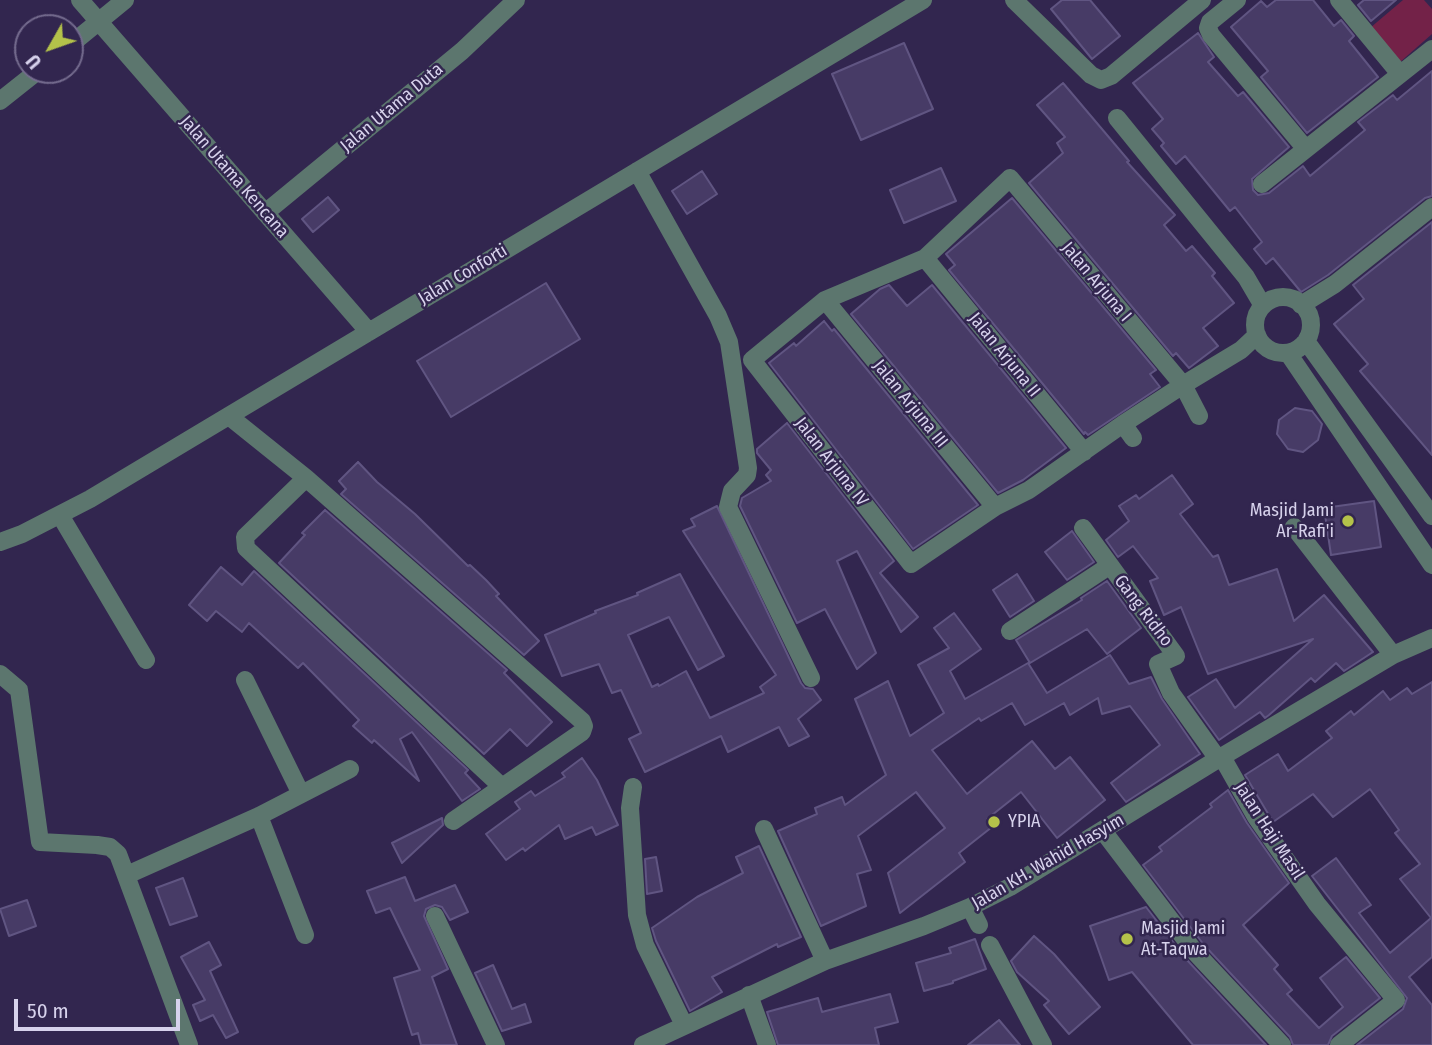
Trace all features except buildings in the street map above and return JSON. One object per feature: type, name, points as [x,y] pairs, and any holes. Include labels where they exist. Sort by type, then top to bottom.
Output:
[{"type":"street","name":"Jalan Utama Kencana","points":[[80,0],[369,332]]},
{"type":"street","points":[[84,32],[125,0]]},
{"type":"street","name":"Jalan Utama Duta","points":[[265,213],[461,51],[516,0]]},
{"type":"street","name":"Jalan Conforti","points":[[0,542],[60,515],[230,417],[923,0]]},
{"type":"street","points":[[1014,0],[1091,75],[1101,80],[1111,76],[1202,0]]},
{"type":"street","points":[[1237,0],[1210,22],[1208,27],[1211,35],[1305,148]]},
{"type":"street","points":[[1339,0],[1400,74]]},
{"type":"street","points":[[1262,184],[1432,49]]},
{"type":"street","points":[[0,101],[21,84]]},
{"type":"street","points":[[1117,118],[1268,303]]},
{"type":"street","points":[[637,171],[718,316],[729,342],[748,468],[747,475],[732,491],[728,507],[811,678]]},
{"type":"street","name":"Jalan Arjuna I","points":[[925,258],[1010,178],[1183,385],[1199,416]]},
{"type":"street","points":[[1305,310],[1432,207]]},
{"type":"street","points":[[825,300],[925,258]]},
{"type":"street","name":"Jalan Arjuna II","points":[[925,258],[1084,452]]},
{"type":"street","points":[[1289,298],[1305,310],[1310,320],[1310,331],[1306,341],[1296,350],[1277,353],[1261,340],[1255,319],[1268,303],[1289,298]]},
{"type":"street","name":"Jalan Arjuna IV","points":[[825,300],[752,360],[911,564],[995,508]]},
{"type":"street","name":"Jalan Arjuna III","points":[[825,300],[995,508]]},
{"type":"street","points":[[995,508],[1029,490],[1084,452],[1128,430],[1183,385],[1261,340]]},
{"type":"street","points":[[1306,341],[1432,516]]},
{"type":"street","points":[[1288,353],[1432,565]]},
{"type":"street","points":[[230,417],[306,478],[582,721],[582,732],[453,821]]},
{"type":"street","points":[[1370,471],[1390,457]]},
{"type":"street","points":[[306,478],[245,537],[246,548],[501,786]]},
{"type":"street","points":[[60,515],[146,660]]},
{"type":"street","points":[[1294,527],[1393,655]]},
{"type":"street","name":"Gang Ridho","points":[[1083,528],[1176,656],[1158,664],[1171,693],[1220,758]]},
{"type":"street","points":[[1010,631],[1109,566]]},
{"type":"street","name":"Jalan KH. Wahid Hasyim","points":[[643,1045],[825,961],[924,926],[1010,887],[1393,655],[1432,638]]},
{"type":"street","points":[[0,674],[19,690],[40,842],[97,845],[110,848],[118,854],[189,1045]]},
{"type":"street","points":[[246,680],[301,794]]},
{"type":"street","name":"Jalan Haji Masil","points":[[1220,758],[1256,817],[1317,904],[1396,1000],[1339,1045]]},
{"type":"street","points":[[127,875],[259,816],[350,769]]},
{"type":"street","points":[[633,787],[630,808],[637,915],[645,945],[684,1025]]},
{"type":"street","points":[[259,816],[305,936]]},
{"type":"street","points":[[764,829],[825,961]]},
{"type":"street","points":[[1103,831],[1195,952],[1282,1045]]},
{"type":"street","points":[[970,907],[979,925]]},
{"type":"street","points":[[435,916],[496,1045]]},
{"type":"street","points":[[989,944],[1043,1045]]},
{"type":"street","points":[[749,995],[767,1045]]},
{"type":"shaded area","points":[[1403,0],[1424,0],[1432,9],[1432,34],[1399,63],[1370,28]]},
{"type":"place","name":"Masjid Jami Ar-Rafi'i","points":[[1348,521]]},
{"type":"place","name":"YPIA","points":[[994,822]]},
{"type":"place","name":"Masjid Jami At-Taqwa","points":[[1127,939]]}]
